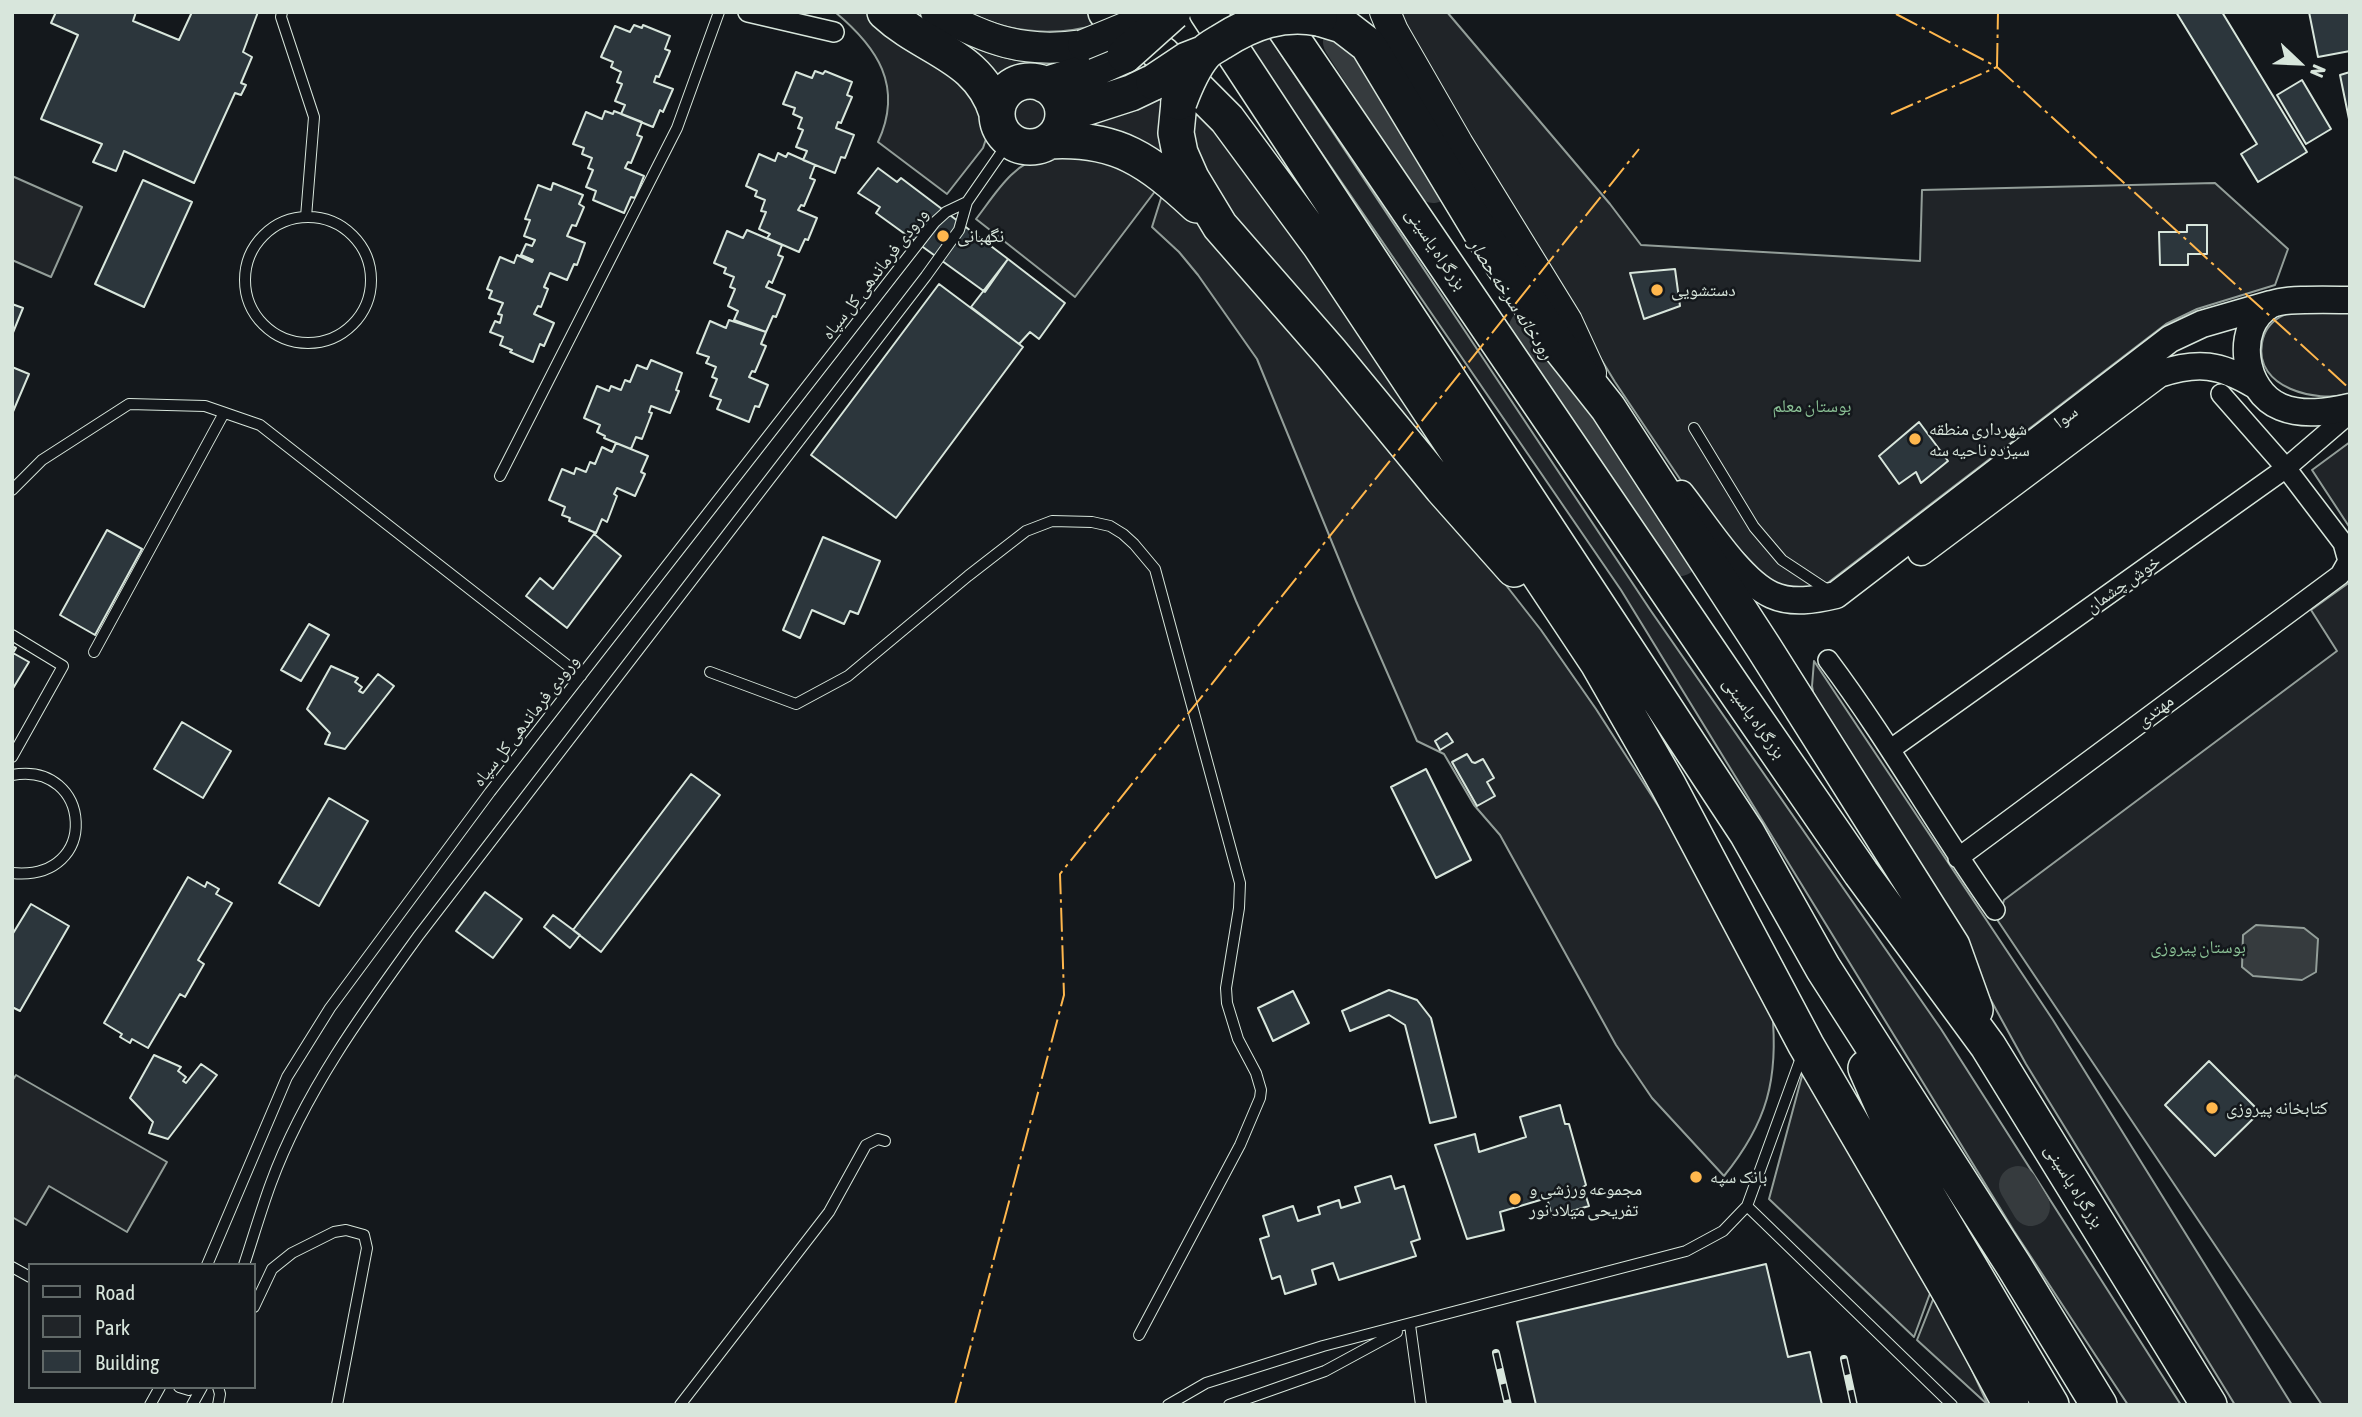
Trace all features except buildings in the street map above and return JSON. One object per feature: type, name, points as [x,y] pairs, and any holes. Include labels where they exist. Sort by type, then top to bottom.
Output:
[{"type":"highway","points":[[885,12],[903,29],[967,65],[994,102],[1004,127],[1029,147],[1056,128],[1131,93],[1167,92]]},
{"type":"highway","points":[[1106,12],[1163,55],[1227,119],[1320,245],[1598,663],[1668,785],[1805,1045],[1951,1294],[2011,1405]]},
{"type":"highway","points":[[1045,85],[1087,72],[1125,55],[1173,12]]},
{"type":"highway","points":[[1207,12],[1219,52],[1747,833],[1823,968],[2014,1266],[2099,1405]]},
{"type":"highway","points":[[1220,226],[1180,153],[1167,92],[1187,60],[1219,52],[1236,32],[1272,17],[1301,14],[1294,22]]},
{"type":"highway","points":[[1294,22],[1342,25],[1368,45],[1484,237],[1559,346],[1608,408],[1764,648],[1952,946],[1988,1046]]},
{"type":"highway","name":"بزرگراه یاسینی","points":[[1294,22],[1755,720],[1861,873],[1988,1046],[2209,1405]]},
{"type":"highway","points":[[1004,127],[1004,94],[1021,82],[1032,81],[1045,85],[1058,96],[1056,128]]},
{"type":"highway","points":[[1056,128],[1128,152],[1164,175],[1220,226],[1331,353],[1442,488],[1598,663]]},
{"type":"highway","points":[[1823,968],[1908,1163],[2051,1405]]},
{"type":"main road","points":[[936,12],[995,41],[1054,50],[1083,45],[1163,12]]},
{"type":"main road","points":[[1385,12],[1393,31],[1458,144],[1567,321],[1608,408]]},
{"type":"main road","name":"سوا","points":[[1608,408],[1756,585],[1785,599],[1812,600],[1841,592],[2000,467],[2170,339],[2202,324],[2271,304],[2350,300]]},
{"type":"main road","points":[[2271,304],[2258,317],[2249,333],[2246,351],[2248,368],[2255,385],[2267,398],[2282,408],[2321,413],[2350,407]]},
{"type":"main road","name":"سوا","points":[[1841,592],[1844,601],[1853,603],[2159,374],[2184,366],[2209,365],[2233,372],[2255,385]]},
{"type":"street","points":[[748,12],[834,32]]},
{"type":"street","points":[[2221,394],[2286,468],[2343,543],[2348,561]]},
{"type":"street","name":"خوش چشمان","points":[[1891,749],[2286,468],[2350,413]]},
{"type":"street","name":"مهتدی","points":[[1958,858],[2340,575],[2348,561]]},
{"type":"street","points":[[1828,660],[1891,749],[1958,858],[1995,909]]},
{"type":"lane","points":[[282,12],[281,17],[314,117],[306,217]]},
{"type":"lane","points":[[499,476],[677,128],[719,12]]},
{"type":"lane","points":[[245,1263],[271,1182],[293,1135],[313,1094],[370,1003],[926,276],[959,230],[967,202],[1004,127]]},
{"type":"lane","name":"ورودی فرماندهی کل سپاه","points":[[208,1263],[287,1077],[330,1008],[394,919],[581,676],[935,222],[946,212],[967,202]]},
{"type":"lane","points":[[306,217],[327,220],[347,230],[361,246],[369,267],[370,289],[364,309],[350,327],[332,339],[310,343],[291,341],[273,333],[258,319],[248,302],[245,283],[247,263],[262,237],[286,221],[306,217]]},
{"type":"lane","points":[[12,490],[42,460],[129,404],[205,405],[260,425],[581,676]]},
{"type":"lane","points":[[93,652],[224,413]]},
{"type":"lane","points":[[1694,428],[1754,527],[1782,560],[1841,592]]},
{"type":"lane","points":[[709,672],[796,704],[848,676],[1026,531],[1052,521],[1092,522],[1110,526],[1135,544],[1155,569],[1240,883],[1239,908],[1226,988],[1238,1039],[1256,1073],[1261,1090],[1240,1145],[1139,1335]]},
{"type":"lane","points":[[12,635],[63,666],[12,757]]},
{"type":"lane","points":[[12,775],[42,775],[57,784],[69,797],[76,813],[76,830],[71,847],[61,861],[46,870],[29,874],[12,873]]},
{"type":"lane","points":[[1168,1405],[1206,1383],[1323,1346],[1686,1251],[1723,1231],[1747,1206],[1805,1045]]},
{"type":"lane","points":[[680,1405],[829,1212],[866,1145],[878,1139],[885,1141]]},
{"type":"lane","points":[[1747,1206],[1952,1405]]},
{"type":"lane","points":[[256,1303],[272,1269],[292,1253],[334,1232],[346,1230],[364,1235],[367,1248],[337,1405]]},
{"type":"lane","points":[[12,1267],[28,1277]]},
{"type":"lane","points":[[1229,1405],[1325,1371],[1410,1325]]},
{"type":"lane","points":[[1410,1325],[1421,1405]]},
{"type":"lane","points":[[149,1405],[159,1389]]},
{"type":"lane","points":[[192,1405],[200,1389]]},
{"type":"green space","points":[[835,12],[870,12],[948,62],[991,124],[983,148],[947,194],[878,142],[888,103],[887,85],[882,69],[863,39]]},
{"type":"green space","points":[[968,12],[1090,12],[1104,23],[1052,32],[1035,31],[1001,25]]},
{"type":"green space","points":[[1225,12],[1253,12],[1651,611],[1941,1029],[2181,1405],[2128,1405],[2014,1231],[1621,590]]},
{"type":"green space","name":"بوستان معلم","points":[[1400,12],[1447,12],[1610,204],[1641,245],[1920,261],[1922,190],[2215,183],[2288,249],[2275,285],[2197,309],[2166,324],[1829,582],[1816,590],[1776,588],[1698,506],[1615,382],[1442,98]]},
{"type":"green space","points":[[958,41],[1006,58],[1034,62],[1085,59],[1056,75],[1019,72],[1000,85]]},
{"type":"green space","points":[[1187,66],[1180,170],[1096,137],[1075,113]]},
{"type":"green space","points":[[1033,93],[1048,99],[1054,114],[1048,129],[1033,135],[1018,129],[1012,114],[1018,99]]},
{"type":"green space","points":[[1187,99],[1254,173],[1489,521],[1202,184]]},
{"type":"green space","points":[[1059,154],[1101,155],[1156,190],[1075,297],[976,219],[1005,181],[1034,159]]},
{"type":"green space","points":[[12,176],[82,207],[51,277],[12,260]]},
{"type":"green space","points":[[1163,192],[1191,212],[1423,479],[1541,630],[1596,709],[1684,846],[1772,1010],[1774,1058],[1767,1099],[1751,1137],[1724,1176],[1652,1098],[1616,1045],[1500,835],[1474,805],[1444,754],[1417,741],[1356,601],[1257,359],[1198,275],[1179,252],[1152,227]]},
{"type":"green space","points":[[2350,309],[2350,394],[2305,394],[2277,381],[2268,371],[2262,358],[2262,343],[2266,331],[2276,319],[2304,311]]},
{"type":"green space","points":[[2350,442],[2350,528],[2312,470]]},
{"type":"green space","name":"بوستان پیروزی","points":[[2350,582],[2350,1405],[2322,1405],[1998,921],[2004,900],[2337,651],[2311,610]]},
{"type":"green space","points":[[1814,661],[2053,1020],[2292,1405],[2235,1405],[2026,1064],[1971,964],[1817,716],[1812,686]]},
{"type":"green space","points":[[1806,1061],[1932,1288],[1914,1337],[1769,1199]]},
{"type":"green space","points":[[16,1075],[167,1162],[127,1232],[49,1186],[26,1225],[12,1217],[12,1081]]},
{"type":"green space","points":[[1936,1292],[1988,1405],[1917,1340]]},
{"type":"shaded area","points":[[2256,925],[2304,928],[2318,939],[2316,972],[2302,980],[2253,976],[2242,967],[2243,935]]},
{"type":"waterway","name":"رودخانه سرخه حصار","points":[[1342,42],[1433,184]]},
{"type":"waterway","name":"رودخانه سرخه حصار","points":[[1528,328],[1680,557]]},
{"type":"waterway","name":"رودخانه سرخه حصار","points":[[2018,1185],[2031,1207]]},
{"type":"railway","points":[[1496,1353],[1508,1405]]},
{"type":"railway","points":[[1844,1359],[1854,1405]]},
{"type":"power","points":[[1997,67],[1998,12]]},
{"type":"power","points":[[1896,14],[1997,67],[2350,389]]},
{"type":"power","points":[[1891,114],[1997,67]]},
{"type":"power","points":[[955,1405],[1064,995],[1060,874],[1639,149]]},
{"type":"place","name":"نگهبانی","points":[[943,236]]},
{"type":"place","name":"دستشویی","points":[[1657,290]]},
{"type":"place","name":"شهرداری منطقه سیزده ناحیه سه","points":[[1915,439]]},
{"type":"place","name":"کتابخانه پیروزی","points":[[2212,1108]]},
{"type":"place","name":"بانک سپه","points":[[1696,1177]]},
{"type":"place","name":"مجموعه ورزشی و تفریحی میلاد نور","points":[[1515,1199]]}]
